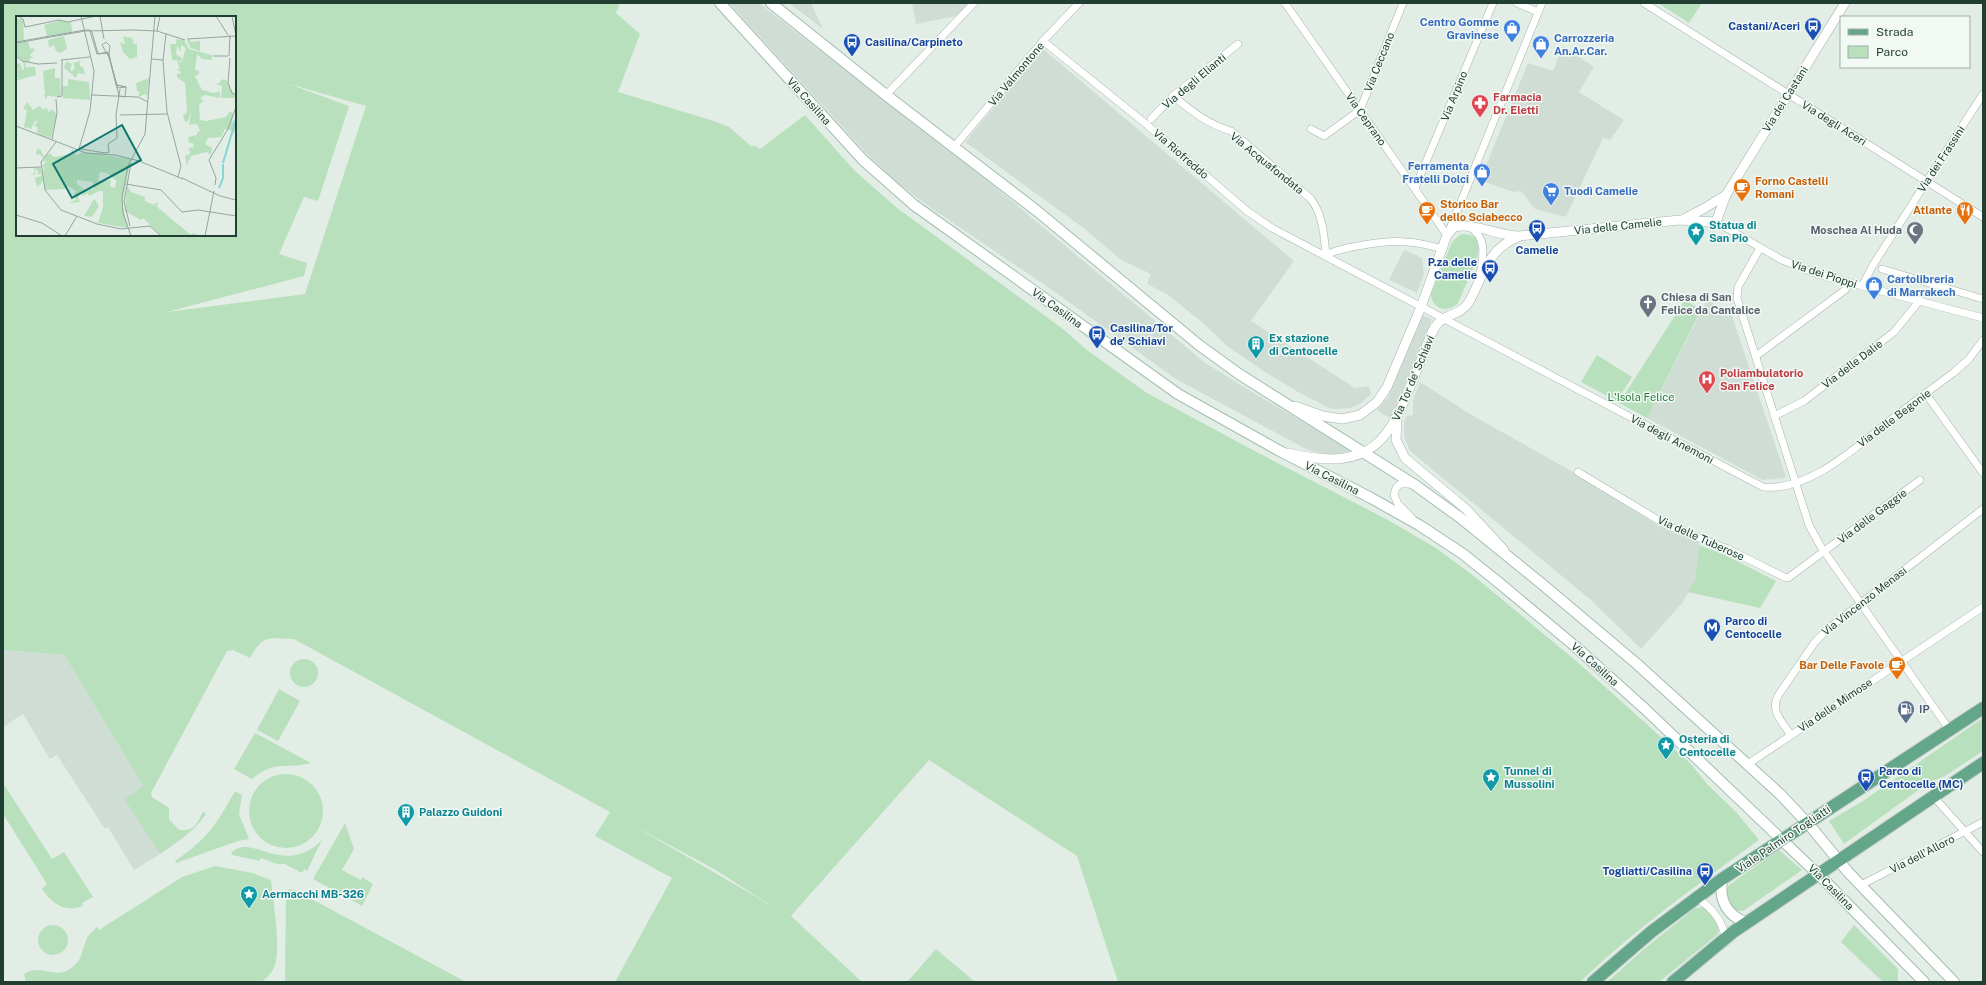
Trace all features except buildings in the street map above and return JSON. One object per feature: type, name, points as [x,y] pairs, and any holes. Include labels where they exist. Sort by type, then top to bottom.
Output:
[{"type":"main road","name":"Via Casilina","points":[[720,3],[858,155],[898,192],[961,240],[1178,394],[1278,450],[1419,525],[1473,561],[1576,647],[1649,713],[1818,874],[1924,982]]},
{"type":"main road","name":"Via Casilina","points":[[771,3],[886,95],[1037,210],[1198,345],[1273,395],[1415,485],[1511,559],[1619,648],[1748,764],[1807,823],[1861,885],[1954,982]]},
{"type":"main road","name":"Viale Palmiro Togliatti","points":[[1593,982],[1628,950],[1722,879],[1983,708]]},
{"type":"main road","points":[[1673,982],[1725,938],[1746,923],[1983,763]]},
{"type":"main road","points":[[1722,879],[1721,893],[1724,906],[1735,918],[1746,923]]},
{"type":"street","points":[[886,95],[974,3]]},
{"type":"street","name":"Via Valmontone","points":[[954,147],[1043,41],[1079,3]]},
{"type":"street","name":"Via Ceprano","points":[[1285,3],[1447,235]]},
{"type":"street","name":"Via Ceccano","points":[[1360,110],[1403,3]]},
{"type":"street","name":"Via Arpino","points":[[1415,188],[1493,3]]},
{"type":"street","points":[[1517,3],[1538,12]]},
{"type":"street","points":[[1447,235],[1542,3]]},
{"type":"street","name":"Via degli Aceri","points":[[1644,3],[1983,217]]},
{"type":"street","name":"Via dei Castani","points":[[1716,222],[1726,195],[1845,3]]},
{"type":"street","name":"Via Riofreddo","points":[[1043,41],[1146,124],[1247,211],[1272,228],[1326,255],[1421,307]]},
{"type":"street","name":"Via degli Elianti","points":[[1151,119],[1173,96],[1238,44]]},
{"type":"street","name":"Via dei Frassini","points":[[1862,286],[1870,270],[1983,94]]},
{"type":"street","name":"Via Acquafondata","points":[[1173,96],[1205,121],[1215,127],[1231,131],[1311,199],[1321,221],[1326,255]]},
{"type":"street","points":[[1311,129],[1324,136],[1360,110]]},
{"type":"street","name":"Via dei Castani","points":[[1680,220],[1703,209],[1726,195]]},
{"type":"street","name":"Via delle Camelie","points":[[1468,226],[1520,236],[1680,220],[1716,222]]},
{"type":"street","name":"Via dei Pioppi","points":[[1716,222],[1760,248],[1802,268],[1849,283],[1920,300],[1983,318]]},
{"type":"street","points":[[1447,235],[1454,227],[1468,226],[1480,235],[1483,243],[1480,277]]},
{"type":"street","name":"Via Tor de' Schiavi","points":[[1273,395],[1308,411],[1336,418],[1352,417],[1368,411],[1377,402],[1385,390],[1421,307],[1447,235]]},
{"type":"street","name":"Via delle Camelie","points":[[1445,318],[1465,308],[1488,261],[1495,252],[1507,242],[1520,236]]},
{"type":"street","points":[[1326,255],[1340,250],[1397,242],[1407,242],[1443,249]]},
{"type":"street","points":[[1760,248],[1737,291],[1737,298],[1809,525],[1824,552],[1949,729]]},
{"type":"street","points":[[1882,269],[1983,299]]},
{"type":"street","points":[[1756,356],[1846,290],[1849,283]]},
{"type":"street","name":"Via delle Dalie","points":[[1774,416],[1804,401],[1894,332],[1920,300]]},
{"type":"street","name":"Via degli Anemoni","points":[[1421,307],[1445,318],[1758,485],[1774,488],[1796,483]]},
{"type":"street","name":"Via Tor de' Schiavi","points":[[1278,450],[1322,460],[1342,458],[1363,452],[1376,444],[1387,434],[1399,413],[1434,327],[1445,318]]},
{"type":"street","name":"Via delle Begonie","points":[[1796,483],[1831,466],[1926,394],[1964,363],[1983,340]]},
{"type":"street","points":[[1926,394],[1983,473]]},
{"type":"street","name":"Via Casilina","points":[[1399,413],[1396,436],[1398,447],[1404,456],[1476,519],[1493,536],[1511,559]]},
{"type":"street","name":"Via delle Tuberose","points":[[1578,472],[1668,526],[1728,549],[1784,577],[1788,578],[1824,552]]},
{"type":"street","name":"Via delle Gaggie","points":[[1824,552],[1920,480]]},
{"type":"street","points":[[1415,485],[1400,484],[1396,488],[1394,495],[1398,504],[1419,525]]},
{"type":"street","name":"Via Vincenzo Menasi","points":[[1791,735],[1776,712],[1774,704],[1777,696],[1821,635],[1983,509]]},
{"type":"street","name":"Via delle Mimose","points":[[1748,764],[1983,607]]},
{"type":"street","points":[[1933,796],[1983,852]]},
{"type":"street","name":"Via dell'Alloro","points":[[1861,885],[1983,822]]},
{"type":"street","points":[[1697,898],[1708,906],[1720,920],[1724,929],[1725,938]]},
{"type":"shaded area","points":[[729,3],[759,3],[994,186],[1204,362],[1352,451],[1328,455],[1308,450],[1176,379],[1052,290],[934,210],[899,184],[867,154]]},
{"type":"shaded area","points":[[789,3],[811,3],[823,29]]},
{"type":"shaded area","points":[[912,3],[969,3],[956,16],[916,24]]},
{"type":"shaded area","points":[[1563,46],[1594,67],[1579,92],[1624,120],[1610,140],[1603,138],[1566,217],[1535,209],[1521,191],[1513,192],[1480,180],[1528,63],[1553,71]]},
{"type":"shaded area","points":[[1043,49],[1294,261],[1251,321],[1355,388],[1369,386],[1371,394],[1360,404],[1350,408],[1334,409],[1298,392],[1265,372],[1227,346],[1203,323],[1167,294],[1147,284],[1151,274],[1121,260],[1086,230],[965,142]]},
{"type":"shaded area","points":[[1404,250],[1422,258],[1424,274],[1417,293],[1389,280]]},
{"type":"shaded area","points":[[1707,300],[1731,313],[1786,477],[1784,478],[1763,480],[1647,418]]},
{"type":"shaded area","points":[[1422,315],[1432,319],[1391,419],[1377,410],[1388,397]]},
{"type":"shaded area","points":[[1420,382],[1470,414],[1566,468],[1665,530],[1699,543],[1695,580],[1683,602],[1641,649],[1591,600],[1410,451],[1404,436],[1404,423],[1406,416],[1413,415],[1413,400]]},
{"type":"shaded area","points":[[3,650],[64,655],[143,786],[124,799],[160,854],[134,870],[108,827],[105,829],[57,755],[50,759],[23,714],[3,727]]},
{"type":"green space","points":[[3,3],[620,3],[616,13],[640,34],[618,92],[714,121],[729,127],[752,147],[754,145],[760,149],[805,115],[854,170],[897,208],[1063,329],[1087,350],[1147,393],[1388,520],[1436,548],[1475,577],[1575,660],[1690,763],[1708,785],[1736,812],[1759,840],[1644,926],[1580,982],[1118,982],[1077,856],[929,760],[791,916],[862,982],[615,982],[672,878],[595,836],[610,812],[294,639],[267,639],[259,645],[250,658],[233,650],[227,651],[151,793],[152,797],[169,808],[169,819],[179,830],[192,828],[197,824],[190,831],[179,841],[160,854],[124,799],[143,786],[64,655],[3,650]],"holes":[[[289,84],[366,106],[305,294],[167,312],[304,276],[307,263],[279,254],[304,197],[318,201],[349,106]],[[634,826],[714,869],[772,906]]]},
{"type":"green space","points":[[1658,3],[1702,3],[1689,23]]},
{"type":"green space","points":[[1461,234],[1470,235],[1476,238],[1478,243],[1477,257],[1458,303],[1445,309],[1434,303],[1431,294],[1452,242]]},
{"type":"green space","name":"L'Isola Felice","points":[[1685,300],[1701,310],[1647,418],[1619,403]]},
{"type":"green space","points":[[1597,355],[1632,377],[1617,401],[1581,382]]},
{"type":"green space","points":[[1699,545],[1725,555],[1776,581],[1760,608],[1688,592],[1695,580]]},
{"type":"green space","points":[[304,659],[314,663],[318,673],[314,683],[304,687],[294,683],[290,673],[294,663]]},
{"type":"green space","points":[[279,689],[300,701],[278,741],[257,730]]},
{"type":"green space","points":[[1983,718],[1983,751],[1945,776],[1928,783],[1844,844],[1829,821],[1863,801]]},
{"type":"green space","points":[[255,733],[311,763],[295,766],[275,767],[260,773],[252,779],[234,769]]},
{"type":"green space","points":[[279,774],[293,774],[300,776],[313,784],[321,797],[323,811],[321,825],[313,838],[300,846],[293,848],[279,848],[272,846],[259,838],[251,825],[249,818],[249,804],[251,797],[259,784],[272,776]]},
{"type":"green space","points":[[3,783],[52,859],[64,852],[93,897],[82,903],[83,906],[76,908],[65,908],[60,906],[50,899],[42,889],[47,884],[3,814]]},
{"type":"green space","points":[[235,791],[242,795],[239,814],[249,839],[238,841],[176,863],[175,861],[203,838],[217,822]]},
{"type":"green space","points":[[203,812],[206,814],[197,824]]},
{"type":"green space","points":[[345,823],[354,849],[342,870],[361,880],[362,877],[373,884],[362,906],[313,879]]},
{"type":"green space","points":[[322,840],[307,871],[304,869],[302,873],[285,864],[277,864],[261,858],[259,861],[232,855],[231,853],[239,848],[248,847],[269,853],[294,855],[308,851]]},
{"type":"green space","points":[[1779,850],[1802,870],[1743,911],[1735,910],[1728,902],[1725,892],[1729,885]]},
{"type":"green space","points":[[215,866],[253,873],[271,880],[277,936],[277,957],[272,970],[261,982],[26,982],[24,974],[30,971],[41,970],[55,973],[72,968],[79,961],[88,937],[97,927],[99,930],[182,877]]},
{"type":"green space","points":[[289,889],[295,890],[466,982],[285,982],[286,893]]},
{"type":"green space","points":[[1703,907],[1715,918],[1718,926],[1718,934],[1659,982],[1607,982],[1643,950],[1695,908]]},
{"type":"green space","points":[[53,925],[64,929],[68,940],[64,951],[53,955],[42,951],[38,940],[42,929]]},
{"type":"green space","points":[[1854,925],[1898,969],[1898,982],[1883,982],[1841,942]]},
{"type":"green space","points":[[936,949],[975,982],[907,982]]},
{"type":"place","name":"Castani/Aceri","points":[[1813,41]]},
{"type":"place","name":"Centro Gomme Gravinese","points":[[1512,43]]},
{"type":"place","name":"Casilina/Carpineto","points":[[852,57]]},
{"type":"place","name":"Carrozzeria An.Ar.Car.","points":[[1541,59]]},
{"type":"place","name":"Farmacia Dr. Eletti","points":[[1480,118]]},
{"type":"place","name":"Ferramenta Fratelli Dolci","points":[[1482,187]]},
{"type":"place","name":"Forno Castelli Romani","points":[[1742,202]]},
{"type":"place","name":"Tuodì Camelie","points":[[1551,206]]},
{"type":"place","name":"Storico Bar dello Sciabecco","points":[[1427,225]]},
{"type":"place","name":"Atlante","points":[[1965,225]]},
{"type":"place","name":"Camelie","points":[[1537,243]]},
{"type":"place","name":"Moschea Al Huda","points":[[1915,245]]},
{"type":"place","name":"Statua di San Pio","points":[[1696,246]]},
{"type":"place","name":"P.za delle Camelie","points":[[1490,283]]},
{"type":"place","name":"Cartolibreria di Marrakech","points":[[1874,300]]},
{"type":"place","name":"Chiesa di San Felice da Cantalice","points":[[1648,318]]},
{"type":"place","name":"Casilina/Tor de' Schiavi","points":[[1097,349]]},
{"type":"place","name":"Ex stazione di Centocelle","points":[[1256,359]]},
{"type":"place","name":"Poliambulatorio San Felice","points":[[1707,394]]},
{"type":"place","name":"Parco di Centocelle","points":[[1712,642]]},
{"type":"place","name":"Bar Delle Favole","points":[[1897,680]]},
{"type":"place","name":"IP","points":[[1906,724]]},
{"type":"place","name":"Osteria di Centocelle","points":[[1666,760]]},
{"type":"place","name":"Tunnel di Mussolini","points":[[1491,792]]},
{"type":"place","name":"Parco di Centocelle (MC)","points":[[1866,792]]},
{"type":"place","name":"Palazzo Guidoni","points":[[406,827]]},
{"type":"place","name":"Togliatti/Casilina","points":[[1705,886]]},
{"type":"place","name":"Aermacchi MB-326","points":[[249,909]]}]
